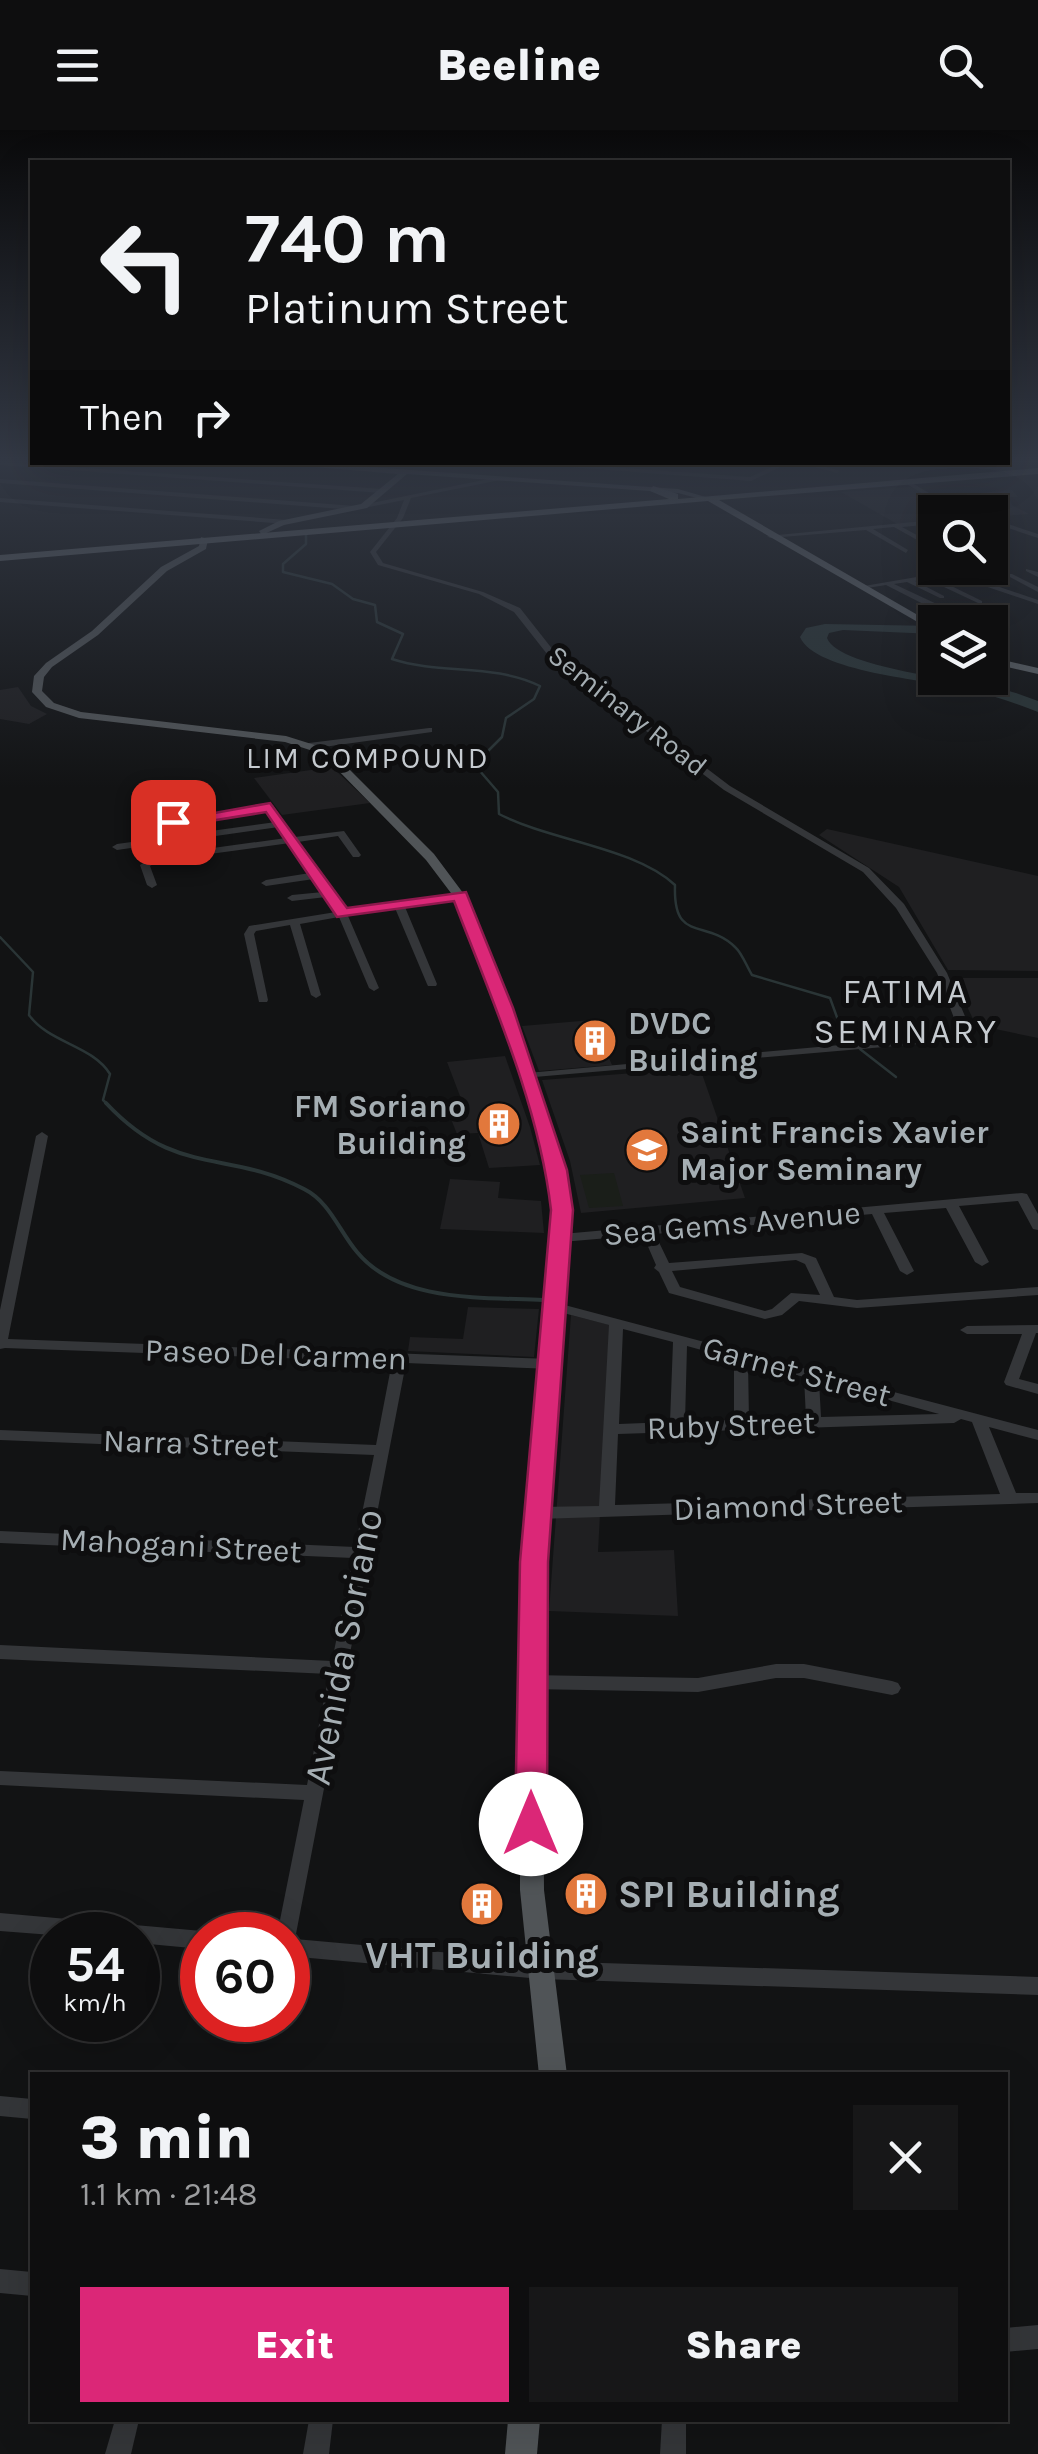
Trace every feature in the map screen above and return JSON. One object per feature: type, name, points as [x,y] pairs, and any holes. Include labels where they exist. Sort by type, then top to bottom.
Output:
[{"type":"highway","points":[[837,570],[918,617]]},
{"type":"highway","points":[[1008,664],[1038,671]]},
{"type":"main road","points":[[161,570],[95,632],[49,664],[38,676],[36,692],[56,708],[90,718],[264,736],[309,746],[328,755],[460,895],[528,1076],[557,1170],[562,1238],[538,1513],[530,1682],[531,1862],[553,2072]]},
{"type":"main road","points":[[521,2454],[524,2422]]},
{"type":"street","name":"Seminary Road","points":[[402,570],[482,594],[517,610],[554,657],[727,788],[788,824]]},
{"type":"street","points":[[1029,570],[1038,576]]},
{"type":"street","points":[[1010,575],[1038,592]]},
{"type":"street","points":[[867,586],[918,579]]},
{"type":"street","points":[[908,580],[942,596]]},
{"type":"street","points":[[886,583],[932,605]]},
{"type":"street","points":[[945,585],[980,602]]},
{"type":"street","points":[[990,585],[1038,602]]},
{"type":"street","points":[[1021,595],[1038,592]]},
{"type":"street","points":[[309,746],[429,730]]},
{"type":"street","points":[[140,827],[270,807],[342,913],[374,988]]},
{"type":"street","points":[[117,848],[283,824]]},
{"type":"street","points":[[528,1076],[959,1035],[963,1026],[959,1009],[942,973],[888,889],[837,850],[788,824]]},
{"type":"street","points":[[152,886],[145,864],[150,860],[341,833],[356,855]]},
{"type":"street","points":[[266,882],[318,875]]},
{"type":"street","points":[[292,898],[330,894]]},
{"type":"street","points":[[263,1000],[251,930],[460,895]]},
{"type":"street","points":[[399,904],[432,984]]},
{"type":"street","points":[[294,921],[316,996]]},
{"type":"street","points":[[0,1344],[42,1136]]},
{"type":"street","name":"Sea Gems Avenue","points":[[562,1238],[1022,1198],[1038,1226]]},
{"type":"street","points":[[952,1204],[982,1262]]},
{"type":"street","points":[[876,1210],[907,1271]]},
{"type":"street","points":[[647,1230],[670,1285],[681,1294],[764,1314],[777,1312],[796,1296],[858,1304],[1038,1290]]},
{"type":"street","points":[[662,1268],[797,1256],[810,1262],[828,1298]]},
{"type":"street","name":"Garnet Street","points":[[557,1307],[1038,1435]]},
{"type":"street","points":[[607,1511],[616,1323]]},
{"type":"street","points":[[967,1330],[1034,1329],[1011,1382],[1038,1389]]},
{"type":"street","points":[[678,1427],[680,1340]]},
{"type":"street","name":"Paseo Del Carmen","points":[[0,1344],[552,1364]]},
{"type":"street","points":[[741,1356],[742,1425]]},
{"type":"street","name":"Avenida Soriano","points":[[291,1912],[400,1359]]},
{"type":"street","points":[[811,1374],[814,1422]]},
{"type":"street","points":[[975,1418],[1010,1499]]},
{"type":"street","name":"Ruby Street","points":[[610,1428],[975,1418]]},
{"type":"street","name":"Narra Street","points":[[0,1435],[382,1450]]},
{"type":"street","name":"Diamond Street","points":[[538,1513],[1038,1498]]},
{"type":"street","name":"Mahogani Street","points":[[0,1537],[362,1553]]},
{"type":"street","points":[[0,1652],[339,1668]]},
{"type":"street","points":[[530,1682],[698,1685],[776,1671],[804,1671],[892,1688]]},
{"type":"street","points":[[0,1778],[314,1793]]},
{"type":"street","points":[[0,1922],[180,1938]]},
{"type":"street","points":[[310,1949],[542,1970],[1038,1986]]},
{"type":"street","points":[[0,2106],[30,2109]]},
{"type":"street","points":[[0,2281],[30,2284]]},
{"type":"street","points":[[1008,2340],[1038,2337]]},
{"type":"street","points":[[118,2454],[126,2422]]},
{"type":"street","points":[[316,2454],[321,2422]]},
{"type":"street","points":[[673,2454],[674,2422]]},
{"type":"shaded area","points":[[825,624],[918,626],[918,633],[843,630],[829,633],[827,638],[837,649],[857,658],[918,674],[918,681],[827,659],[800,637],[806,628]]},
{"type":"shaded area","points":[[18,687],[31,706],[47,714],[29,724],[0,719],[0,690]]},
{"type":"shaded area","points":[[1016,693],[1038,701],[1038,712],[988,695]]},
{"type":"shaded area","points":[[332,767],[370,803],[282,815],[254,778]]},
{"type":"shaded area","points":[[827,829],[1038,876],[1038,971],[948,970],[899,887],[819,835]]},
{"type":"shaded area","points":[[953,978],[1038,978],[1038,1038],[976,1025]]},
{"type":"shaded area","points":[[592,1020],[612,1065],[539,1071],[522,1026]]},
{"type":"shaded area","points":[[505,1056],[540,1165],[489,1168],[478,1133],[457,1134],[451,1119],[468,1117],[447,1062]]},
{"type":"shaded area","name":"Saint Francis Xavier Major Seminary","points":[[700,1068],[745,1198],[581,1213],[570,1161],[542,1080]]},
{"type":"shaded area","points":[[614,1173],[623,1206],[589,1208],[580,1175]]},
{"type":"shaded area","points":[[450,1179],[500,1182],[498,1198],[541,1201],[544,1233],[440,1229]]},
{"type":"shaded area","points":[[468,1307],[539,1309],[534,1357],[408,1351],[410,1337],[463,1339]]},
{"type":"shaded area","points":[[571,1315],[610,1325],[598,1552],[674,1550],[678,1616],[549,1611]]},
{"type":"waterway","points":[[283,570],[332,584],[353,599],[375,605],[377,622],[403,634],[392,659],[429,667],[504,674],[540,686],[534,699],[506,718],[502,737],[479,760],[479,770],[498,792],[499,814],[615,853],[658,872],[675,885],[679,916],[685,923],[724,938],[742,956],[752,975],[830,998],[842,1031],[854,1044]]},
{"type":"waterway","points":[[0,937],[33,972],[29,1015],[48,1032],[93,1056],[110,1074],[103,1100],[106,1103]]},
{"type":"waterway","points":[[860,1049],[896,1077]]},
{"type":"waterway","points":[[106,1103],[132,1127],[179,1153],[250,1169],[304,1189],[327,1209],[357,1252],[395,1281],[443,1294],[543,1300]]},
{"type":"place","name":"DVDC Building","points":[[595,1041]]},
{"type":"place","name":"FM Soriano Building","points":[[499,1124]]},
{"type":"place","name":"Saint Francis Xavier Major Seminary","points":[[647,1150]]},
{"type":"place","name":"SPI Building","points":[[586,1894]]},
{"type":"place","name":"VHT Building","points":[[482,1904]]},
{"type":"district","name":"LIM COMPOUND","points":[[368,758]]},
{"type":"district","name":"FATIMA SEMINARY","points":[[906,1011]]},
{"type":"route","points":[[173,822],[270,807],[342,913],[460,895],[504,1008],[557,1170],[562,1210],[534,1562],[531,1824]]}]
